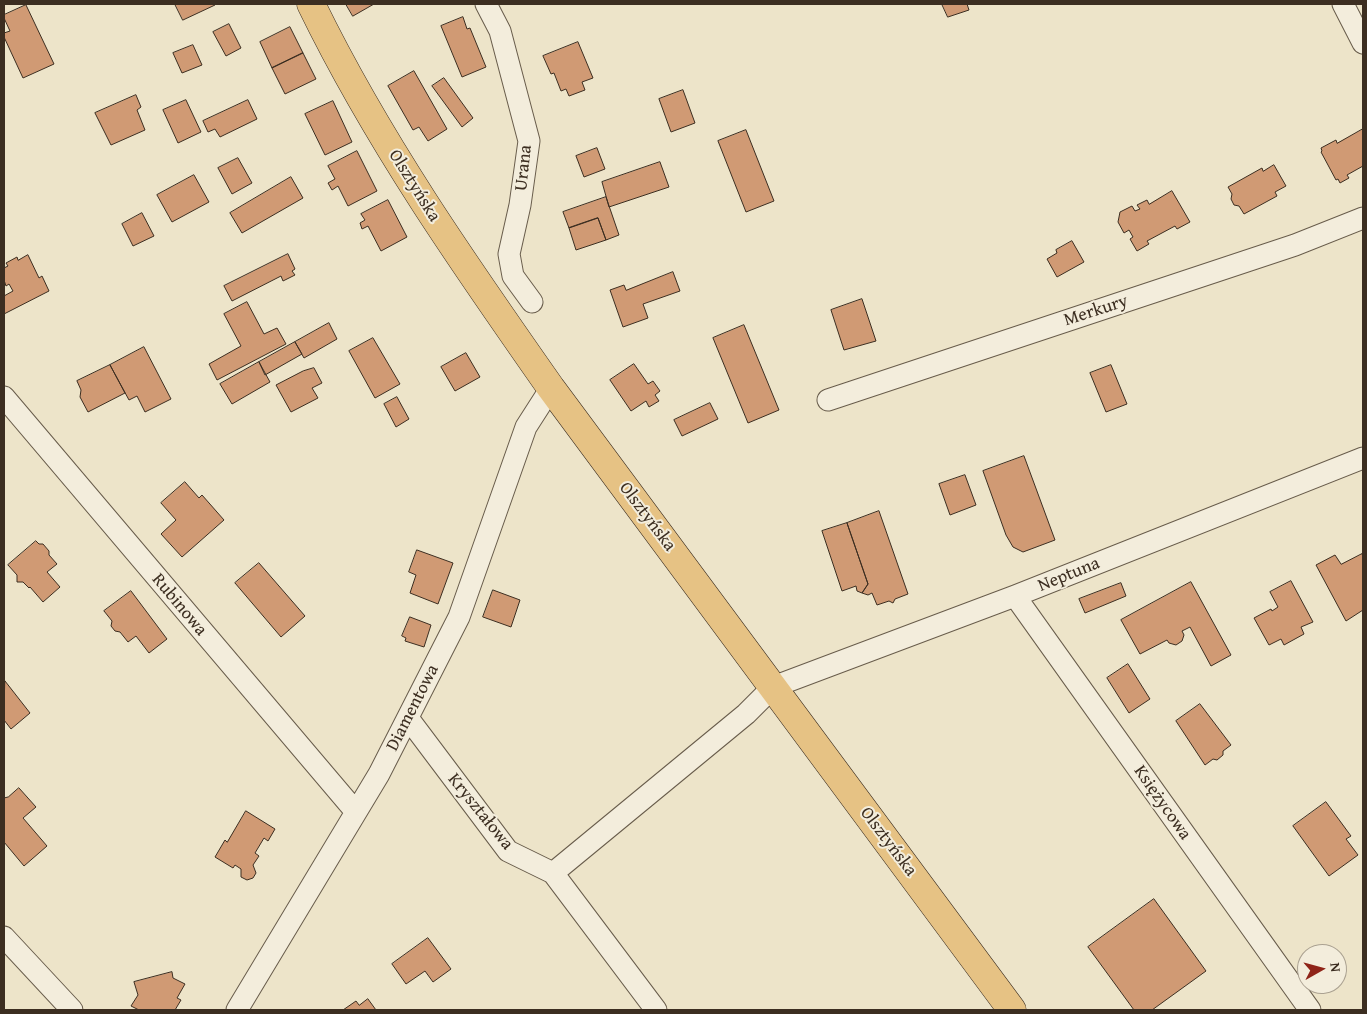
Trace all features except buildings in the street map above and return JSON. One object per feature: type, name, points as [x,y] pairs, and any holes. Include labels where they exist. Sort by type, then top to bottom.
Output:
[{"type":"main road","name":"Olsztyńska","points":[[311,4],[348,77],[425,206],[550,388],[1012,1010]]},
{"type":"street","name":"Urana","points":[[486,4],[500,30],[529,141],[520,205],[509,254],[513,276],[532,302]]},
{"type":"street","points":[[1343,4],[1363,43]]},
{"type":"street","name":"Merkury","points":[[828,400],[1296,245],[1363,218]]},
{"type":"street","name":"Diamentowa","points":[[237,1010],[378,774],[459,617],[526,427],[550,388]]},
{"type":"street","name":"Rubinowa","points":[[4,397],[11,408],[356,812]]},
{"type":"street","name":"Neptuna","points":[[773,687],[1015,596],[1363,458]]},
{"type":"street","name":"Księżycowa","points":[[1015,596],[1310,1010]]},
{"type":"street","points":[[553,873],[746,714],[773,687]]},
{"type":"street","name":"Kryształowa","points":[[408,718],[508,851],[553,873],[656,1010]]},
{"type":"street","points":[[4,937],[72,1010]]}]
